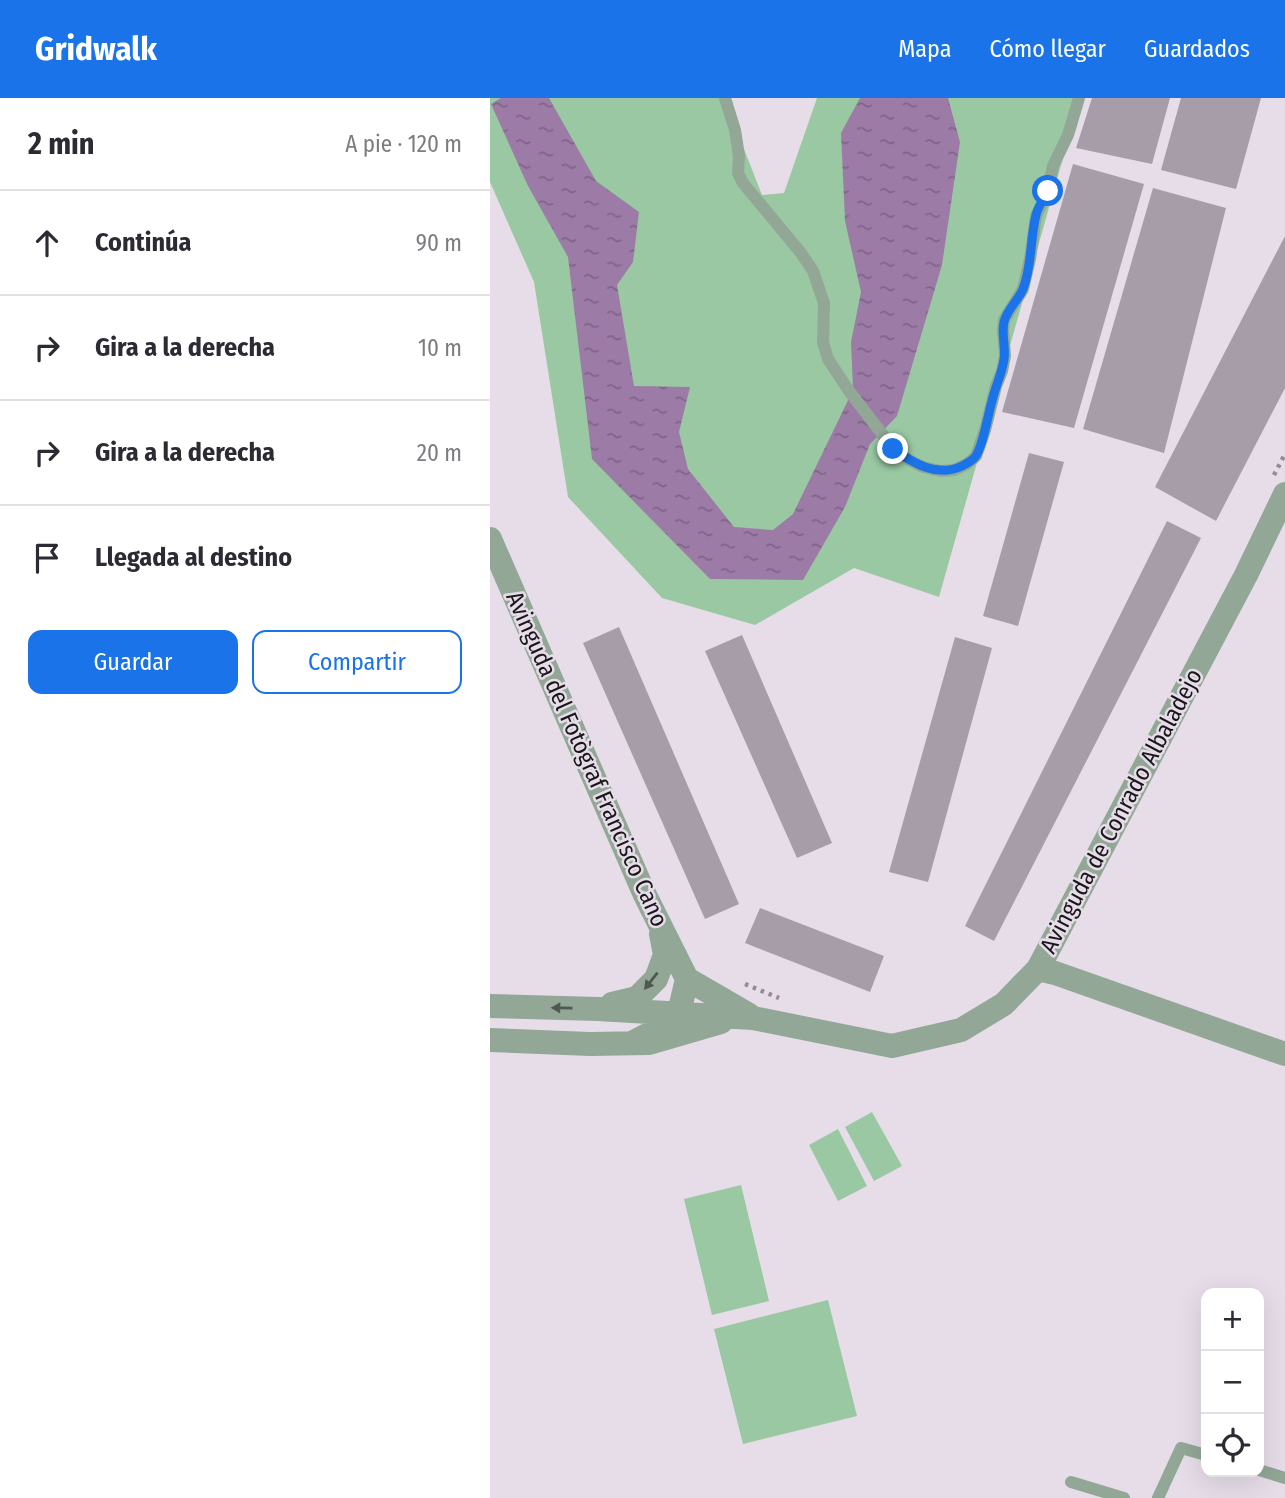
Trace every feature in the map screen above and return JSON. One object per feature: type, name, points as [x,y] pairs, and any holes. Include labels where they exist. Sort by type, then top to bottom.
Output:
[{"type":"street","name":"Avinguda de Conrado Albaladejo","points":[[1285,494],[1246,575],[1038,969],[1285,1054]]},
{"type":"street","name":"Avinguda del Fotògraf Francisco Cano","points":[[490,539],[645,895],[687,979]]},
{"type":"street","points":[[598,1009],[637,998],[656,979],[665,955],[659,922]]},
{"type":"street","points":[[490,1006],[753,1018],[892,1046],[961,1030],[1004,1004],[1038,969]]},
{"type":"street","points":[[640,1043],[679,1013],[687,979],[753,1018]]},
{"type":"street","points":[[490,1040],[640,1043],[713,1023],[753,1018]]},
{"type":"lane","points":[[726,98],[735,130],[739,156],[738,173],[743,183],[813,271],[824,303],[823,342],[828,359],[893,449],[923,467],[941,471],[954,470],[976,456],[1005,356],[1004,320],[1023,289],[1036,216],[1048,191],[1053,166],[1068,135],[1079,98]]},
{"type":"lane","points":[[1158,1498],[1181,1448],[1201,1454]]},
{"type":"lane","points":[[1264,1472],[1285,1478]]},
{"type":"lane","points":[[1071,1482],[1124,1498]]},
{"type":"path","points":[[736,980],[786,1001]]},
{"type":"green space","points":[[490,98],[724,98],[762,195],[784,193],[817,98],[1080,98],[939,597],[854,568],[755,625],[662,598],[568,497],[534,282],[490,182]]},
{"type":"green space","points":[[872,1112],[902,1166],[874,1181],[845,1127]]},
{"type":"green space","points":[[838,1129],[867,1186],[838,1201],[809,1145]]},
{"type":"green space","points":[[741,1185],[769,1301],[712,1315],[684,1199]]},
{"type":"green space","points":[[828,1300],[857,1416],[743,1444],[714,1329]]},
{"type":"water","points":[[501,98],[549,98],[596,181],[639,212],[633,262],[617,285],[634,386],[690,387],[679,432],[688,469],[734,527],[773,530],[793,514],[853,390],[851,342],[861,292],[845,221],[841,133],[860,98],[948,98],[960,142],[942,265],[897,416],[870,444],[845,507],[803,580],[710,579],[592,459],[568,257],[528,186],[491,104]]},
{"type":"building","points":[[1092,98],[1170,98],[1152,164],[1076,148]]},
{"type":"building","points":[[1181,98],[1261,98],[1236,189],[1161,170]]},
{"type":"building","points":[[1073,164],[1144,184],[1074,428],[1002,412]]},
{"type":"building","points":[[1153,188],[1226,208],[1164,453],[1083,429]]},
{"type":"building","points":[[1285,236],[1285,388],[1216,521],[1155,487]]},
{"type":"building","points":[[1029,453],[1064,462],[1018,626],[983,616]]},
{"type":"building","points":[[1167,521],[1201,538],[994,941],[965,926]]},
{"type":"building","points":[[619,627],[739,904],[705,919],[583,643]]},
{"type":"building","points":[[742,635],[832,843],[797,858],[705,651]]},
{"type":"building","points":[[955,637],[992,648],[928,882],[889,872]]},
{"type":"building","points":[[760,908],[884,956],[870,992],[745,943]]},
{"type":"route","points":[[893,449],[923,467],[941,471],[954,470],[976,456],[1005,356],[1004,320],[1023,289],[1036,216],[1048,191]]}]
